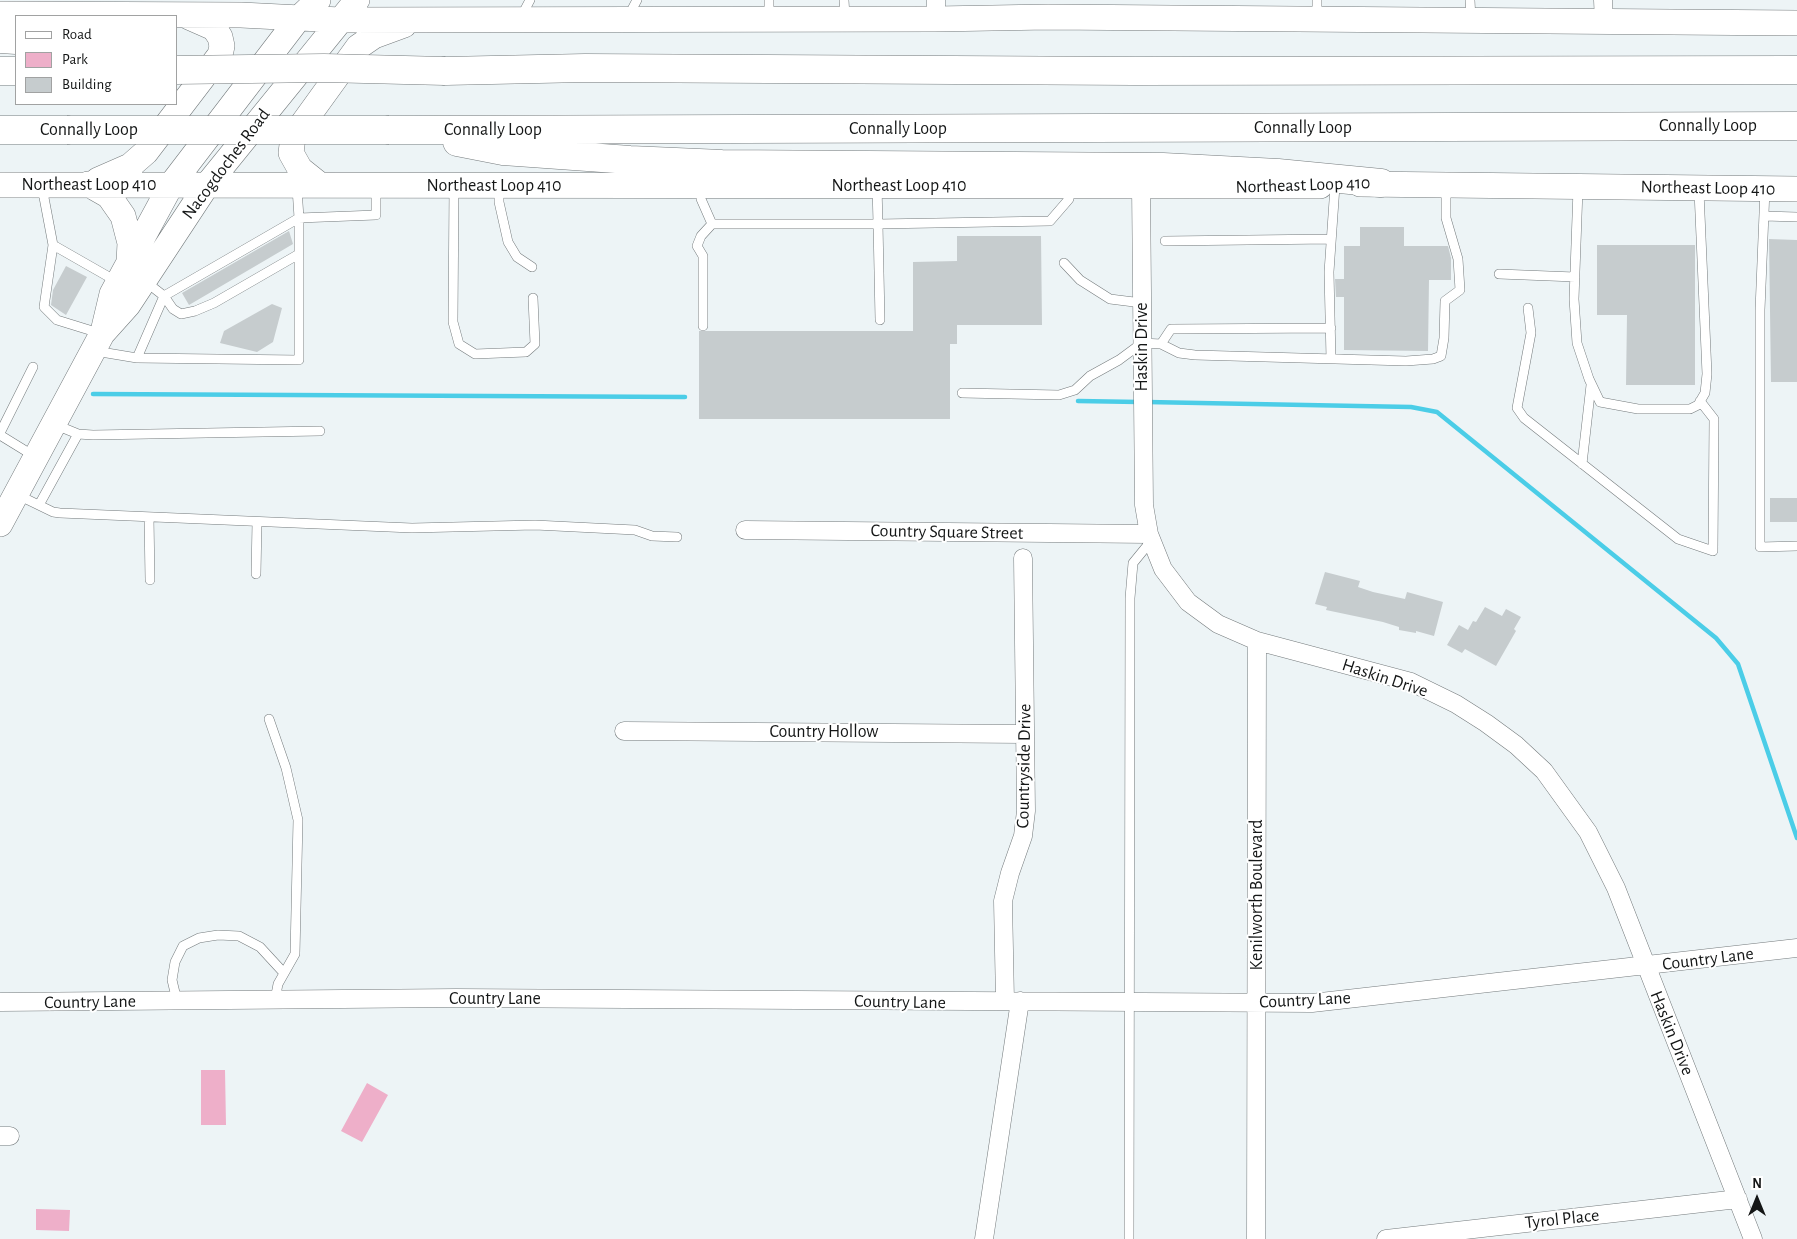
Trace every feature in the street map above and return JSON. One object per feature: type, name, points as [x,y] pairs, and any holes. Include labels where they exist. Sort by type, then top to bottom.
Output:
[{"type":"highway","points":[[0,39],[15,40]]},
{"type":"highway","points":[[178,54],[324,68]]},
{"type":"highway","points":[[178,70],[324,68],[445,70],[585,68],[1125,71],[1797,69]]},
{"type":"highway","points":[[0,71],[15,71]]},
{"type":"highway","name":"Connally Loop","points":[[0,130],[1797,126]]},
{"type":"highway","points":[[389,130],[503,151],[630,160],[722,164],[1164,167],[1278,173],[1382,183]]},
{"type":"main road","points":[[241,15],[269,6],[276,0]]},
{"type":"main road","name":"Nacogdoches Road","points":[[130,275],[171,184],[298,19],[318,0]]},
{"type":"main road","name":"Nacogdoches Road","points":[[0,524],[97,342],[112,294],[206,185],[357,0]]},
{"type":"main road","points":[[0,14],[100,10],[340,20],[421,10],[448,19],[525,9],[936,10],[1058,17],[1317,10],[1470,10],[1603,11],[1797,23]]},
{"type":"main road","points":[[308,185],[291,153],[293,137],[358,48],[374,36],[421,10]]},
{"type":"main road","points":[[88,184],[130,166],[146,152],[220,55],[222,46],[220,37],[214,28],[184,14]]},
{"type":"main road","name":"Northeast Loop 410","points":[[0,185],[1141,186],[1296,188],[1382,183],[1797,189]]},
{"type":"main road","points":[[88,184],[109,196],[123,216],[130,243],[130,275]]},
{"type":"street","name":"Haskin Drive","points":[[1141,186],[1144,505],[1150,537],[1163,569],[1188,602],[1218,624],[1256,641],[1411,682],[1456,704],[1486,722],[1516,745],[1544,771],[1588,832],[1616,888],[1753,1239]]},
{"type":"street","name":"Country Square Street","points":[[745,530],[1150,537]]},
{"type":"street","name":"Countryside Drive","points":[[984,1239],[1012,1001],[1004,901],[1010,872],[1023,836],[1026,812],[1023,558]]},
{"type":"street","name":"Kenilworth Boulevard","points":[[1256,641],[1256,1239]]},
{"type":"street","name":"Country Hollow","points":[[624,731],[1025,734]]},
{"type":"street","name":"Country Lane","points":[[0,1002],[456,998],[1312,1003],[1646,967],[1797,948]]},
{"type":"street","name":"Tyrol Place","points":[[1386,1239],[1738,1199]]},
{"type":"lane","points":[[962,393],[1059,395],[1075,390],[1090,376],[1142,343],[1161,344],[1179,353],[1195,355],[1406,361],[1433,359],[1441,356],[1444,338],[1445,301],[1460,290],[1458,260],[1446,218],[1446,184]]},
{"type":"lane","points":[[41,185],[53,245],[44,307],[57,320],[97,342],[137,358],[299,360],[299,218],[308,185]]},
{"type":"lane","points":[[137,358],[164,296],[299,218],[376,215],[376,185]]},
{"type":"lane","points":[[454,186],[453,322],[459,344],[475,354],[526,352],[535,344],[533,298]]},
{"type":"lane","points":[[499,186],[499,202],[508,242],[517,257],[532,267]]},
{"type":"lane","points":[[701,186],[701,199],[712,224]]},
{"type":"lane","points":[[877,186],[880,320]]},
{"type":"lane","points":[[704,326],[703,256],[697,246],[701,236],[712,224],[1050,221],[1069,199],[1069,186]]},
{"type":"lane","points":[[1331,358],[1330,239],[1335,186]]},
{"type":"lane","points":[[1578,186],[1575,277],[1577,343],[1591,384],[1600,402],[1638,410],[1690,409],[1705,394],[1706,374],[1699,188]]},
{"type":"lane","points":[[1765,189],[1760,310],[1760,547],[1797,546]]},
{"type":"lane","points":[[1764,216],[1797,217]]},
{"type":"lane","points":[[1165,241],[1330,239]]},
{"type":"lane","points":[[53,245],[130,275],[164,296],[173,309],[181,314],[195,311],[214,303],[299,254]]},
{"type":"lane","points":[[1064,263],[1080,280],[1110,299],[1142,303]]},
{"type":"lane","points":[[1499,274],[1575,277]]},
{"type":"lane","points":[[1528,308],[1532,333],[1517,408],[1524,418],[1678,539],[1713,551],[1714,419],[1700,401]]},
{"type":"lane","points":[[1161,344],[1171,329],[1330,328]]},
{"type":"lane","points":[[33,367],[0,434],[36,457]]},
{"type":"lane","points":[[1582,464],[1591,384]]},
{"type":"lane","points":[[54,424],[78,434],[93,435],[320,431]]},
{"type":"lane","points":[[39,506],[78,434]]},
{"type":"lane","points":[[16,494],[53,512],[412,528],[535,526],[635,530],[652,536],[677,537]]},
{"type":"lane","points":[[149,517],[150,580]]},
{"type":"lane","points":[[256,574],[257,522]]},
{"type":"lane","points":[[1129,1239],[1130,598],[1133,564],[1150,537]]},
{"type":"lane","points":[[269,718],[286,768],[298,820],[295,954],[283,972],[278,984],[275,1000]]},
{"type":"lane","points":[[177,1001],[172,980],[175,962],[183,946],[199,938],[218,935],[239,936],[260,947],[283,972]]},
{"type":"green space","points":[[201,1070],[225,1070],[226,1125],[201,1125]]},
{"type":"green space","points":[[367,1083],[388,1095],[362,1142],[341,1131]]},
{"type":"green space","points":[[36,1209],[70,1210],[69,1231],[36,1230]]},
{"type":"building","points":[[1360,227],[1404,227],[1404,246],[1448,246],[1451,258],[1451,280],[1429,280],[1428,351],[1344,350],[1344,297],[1336,297],[1335,279],[1344,279],[1344,246],[1360,246]]},
{"type":"building","points":[[289,231],[293,244],[189,305],[182,293]]},
{"type":"building","points":[[957,236],[1041,236],[1042,325],[957,325],[957,344],[950,344],[950,419],[699,419],[699,331],[913,331],[913,262],[957,261]]},
{"type":"building","points":[[1769,239],[1797,240],[1797,382],[1771,382]]},
{"type":"building","points":[[1597,245],[1695,245],[1695,385],[1626,385],[1627,315],[1597,315]]},
{"type":"building","points":[[66,266],[87,277],[66,315],[51,305],[53,290]]},
{"type":"building","points":[[272,304],[282,308],[273,342],[257,352],[220,343],[224,331]]},
{"type":"building","points":[[1770,498],[1797,498],[1797,522],[1770,522]]},
{"type":"building","points":[[1325,572],[1360,581],[1358,587],[1373,592],[1405,599],[1407,592],[1443,602],[1434,636],[1416,631],[1416,633],[1399,630],[1399,627],[1383,622],[1326,610],[1327,607],[1315,604]]},
{"type":"building","points":[[1485,607],[1502,616],[1506,609],[1521,617],[1514,629],[1516,631],[1496,666],[1465,649],[1462,653],[1447,645],[1459,625],[1468,630],[1473,621],[1476,622]]},
{"type":"waterway","points":[[93,394],[685,397]]},
{"type":"waterway","points":[[1078,401],[1139,402]]},
{"type":"waterway","points":[[1147,402],[1411,407],[1437,412],[1716,638],[1738,664],[1797,838]]}]
